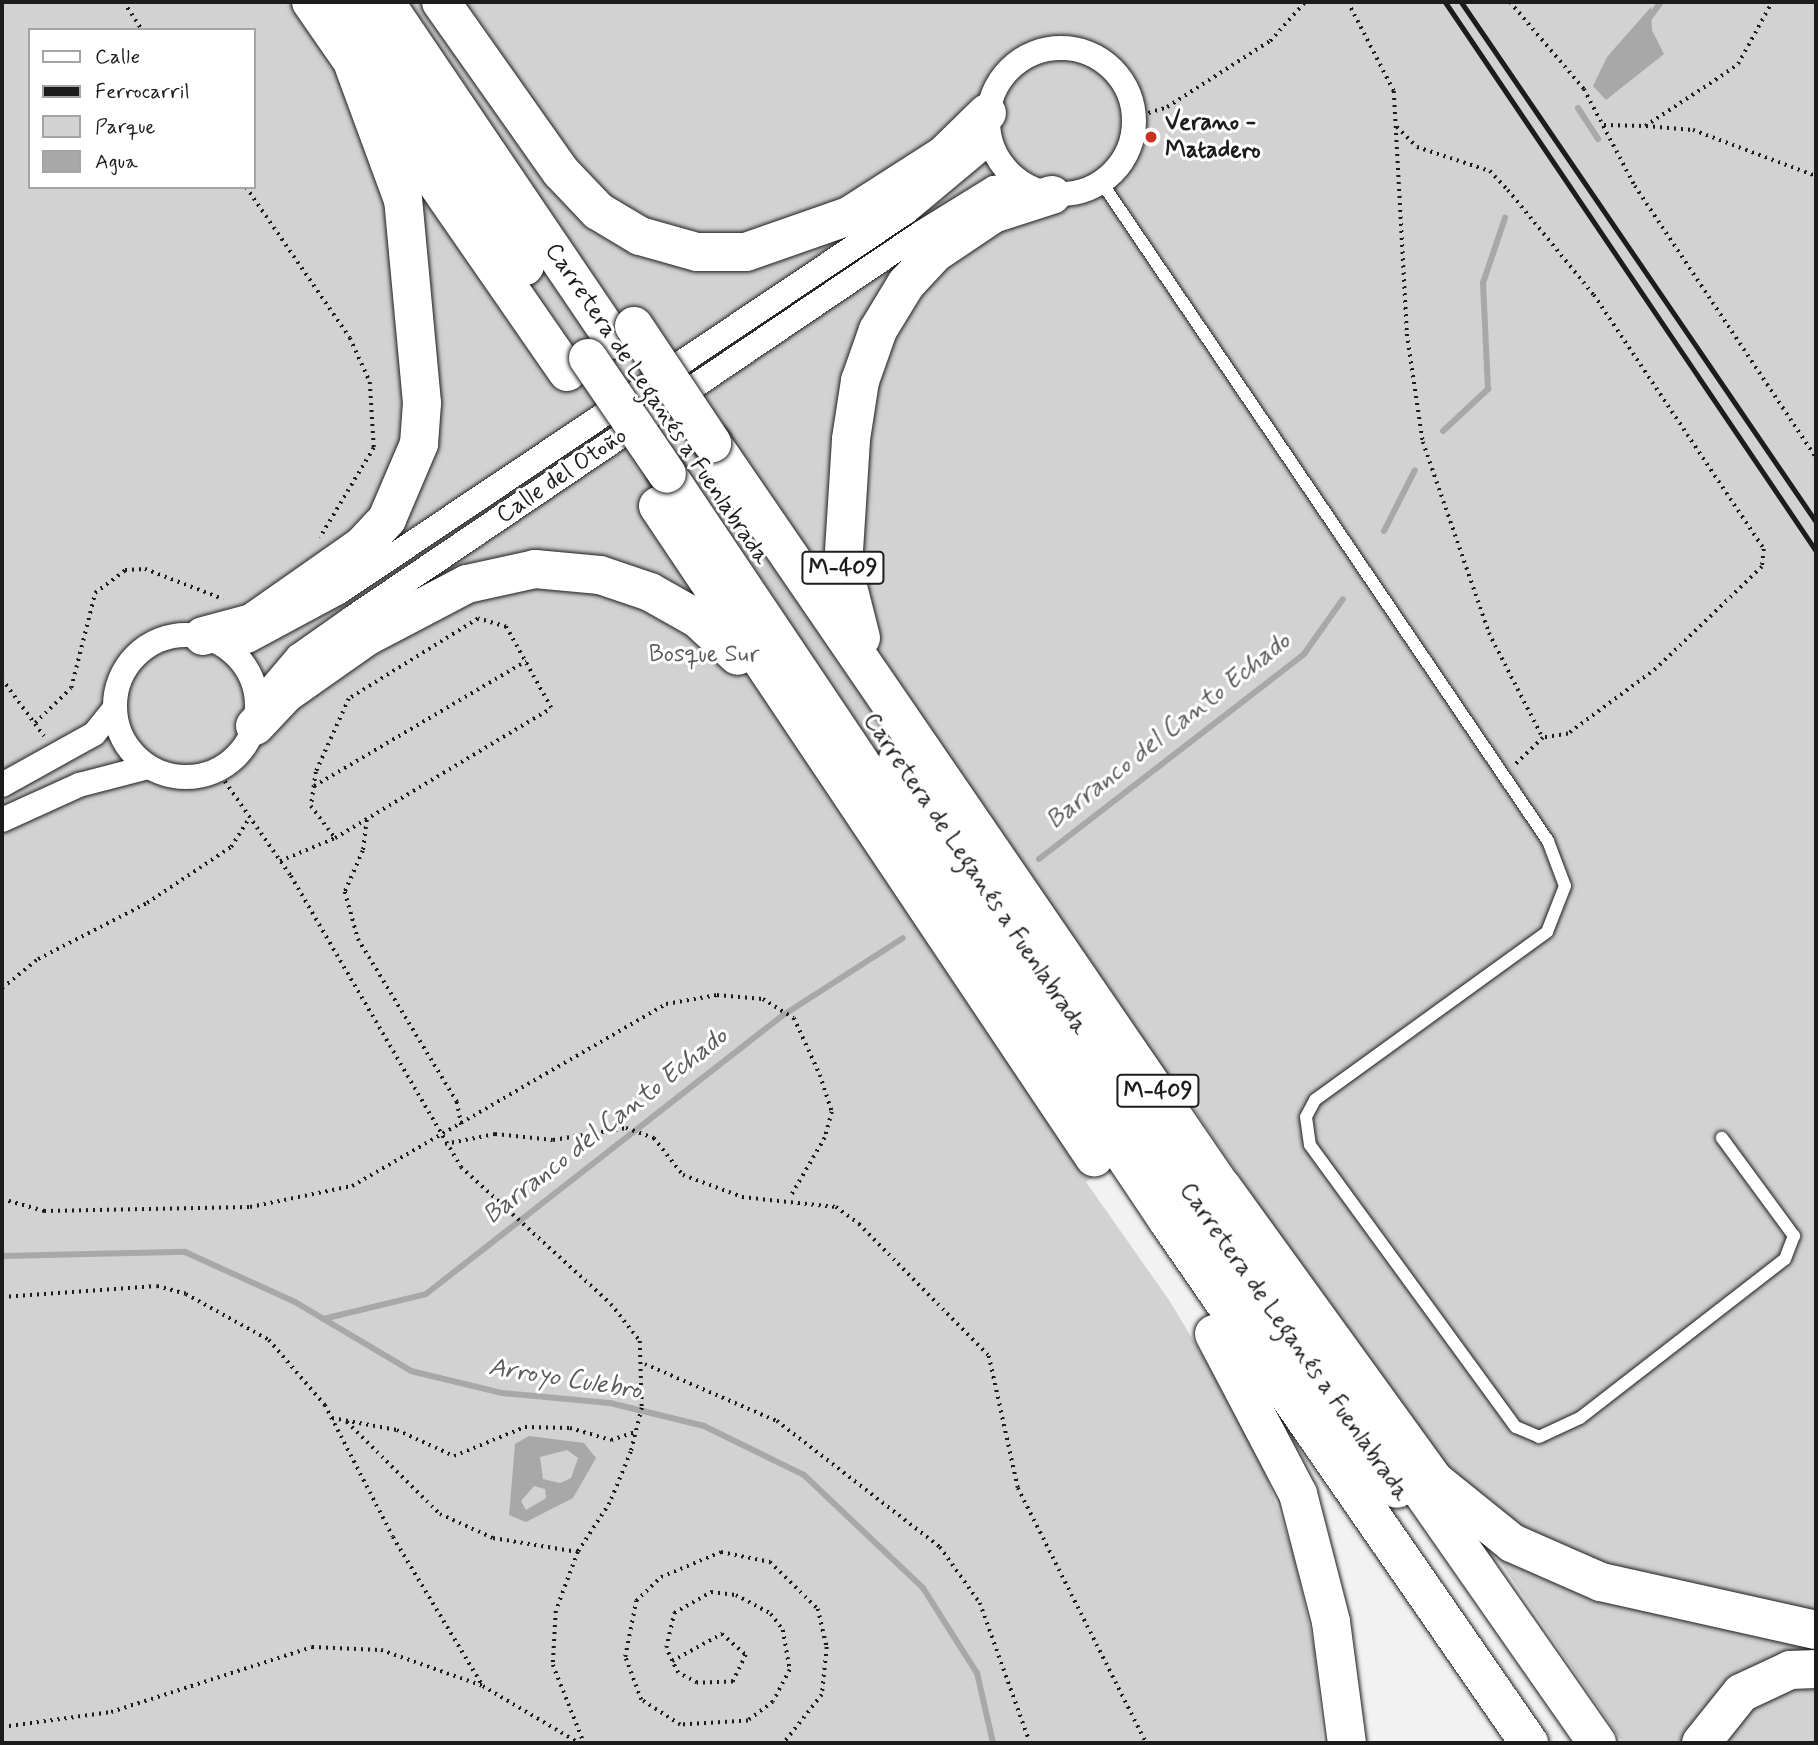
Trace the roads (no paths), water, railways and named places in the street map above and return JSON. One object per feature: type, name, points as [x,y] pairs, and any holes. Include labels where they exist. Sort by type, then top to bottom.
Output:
[{"type":"highway","name":"M-409","points":[[311,2],[354,66],[601,349]]},
{"type":"highway","name":"M-409","points":[[346,2],[601,349],[679,465],[1077,972]]},
{"type":"highway","name":"Carretera de Leganés a Fuenlabrada","points":[[385,2],[601,349],[679,465],[1569,1743]]},
{"type":"highway","name":"M-409","points":[[412,2],[601,349]]},
{"type":"highway","points":[[441,2],[561,172],[598,211],[640,236],[697,252],[746,252],[849,216],[989,128]]},
{"type":"highway","name":"M-409","points":[[215,641],[252,623],[319,561],[387,519],[413,464],[422,403],[403,200],[354,66]]},
{"type":"highway","name":"M-409","points":[[1038,190],[993,214],[935,253],[905,284],[878,330],[860,381],[851,439],[842,567],[859,635],[1077,972],[1222,1187],[1421,1493],[1597,1743]]},
{"type":"highway","name":"M-409","points":[[679,465],[786,706],[1214,1334],[1504,1743]]},
{"type":"highway","name":"Carretera de Leganés a Fuenlabrada","points":[[679,465],[1168,1221],[1529,1743]]},
{"type":"highway","name":"M-409","points":[[256,715],[366,637],[467,584],[535,569],[600,575],[650,592],[698,619],[786,706]]},
{"type":"highway","points":[[1222,1187],[1434,1480],[1512,1543],[1601,1582],[1816,1630]]},
{"type":"highway","points":[[1214,1334],[1298,1494],[1331,1622],[1347,1743]]},
{"type":"highway","points":[[1701,1743],[1741,1693],[1790,1670],[1816,1669]]},
{"type":"street","points":[[1060,46],[1102,59],[1124,82],[1135,117],[1129,151],[1102,183],[1038,190],[1001,166],[989,128],[1003,75],[1029,54],[1060,46]]},
{"type":"street","name":"Calle del Otoño","points":[[215,641],[264,636],[339,592],[906,212],[989,128]]},
{"type":"street","name":"Calle del Otoño","points":[[256,715],[276,677],[352,618],[921,233],[994,188],[1038,190]]},
{"type":"street","points":[[2,785],[94,734],[114,709],[128,664],[151,643],[215,641],[251,676],[256,715],[229,764],[217,769],[170,776],[148,767],[120,735],[114,709]]},
{"type":"street","points":[[2,820],[79,785],[148,767]]},
{"type":"lane","points":[[1102,183],[1548,841],[1565,886],[1547,932],[1315,1100],[1306,1117],[1310,1145],[1516,1427],[1539,1437],[1580,1418],[1785,1259],[1794,1236],[1722,1138]]},
{"type":"water","points":[[1651,7],[1652,30],[1664,54],[1606,100],[1593,86],[1607,57]]},
{"type":"water","points":[[529,1436],[584,1443],[596,1458],[573,1498],[526,1522],[509,1515],[515,1444]],"holes":[[[567,1450],[578,1458],[571,1478],[560,1483],[543,1479],[540,1457]],[[534,1486],[545,1489],[546,1498],[526,1510],[521,1501]]]},
{"type":"waterway","name":"Barranco del Canto Echado","points":[[1650,17],[1661,2]]},
{"type":"waterway","name":"Barranco del Canto Echado","points":[[1578,108],[1598,139]]},
{"type":"waterway","name":"Barranco del Canto Echado","points":[[1443,431],[1488,389],[1483,283],[1505,218]]},
{"type":"waterway","name":"Barranco del Canto Echado","points":[[1384,531],[1415,470]]},
{"type":"waterway","name":"Barranco del Canto Echado","points":[[1039,859],[1304,654],[1343,599]]},
{"type":"waterway","name":"Barranco del Canto Echado","points":[[323,1319],[426,1294],[785,1014],[903,938]]},
{"type":"waterway","name":"Arroyo Culebro","points":[[2,1256],[185,1252],[295,1302],[411,1371],[502,1393],[610,1403],[704,1426],[804,1475],[923,1588],[977,1673],[993,1743]]},
{"type":"railway","points":[[1445,2],[1816,551]]},
{"type":"railway","points":[[1461,2],[1816,522]]},
{"type":"place","name":"Verano - Matadero","points":[[1151,137]]},
{"type":"park label","name":"Bosque Sur","points":[[704,655]]}]
